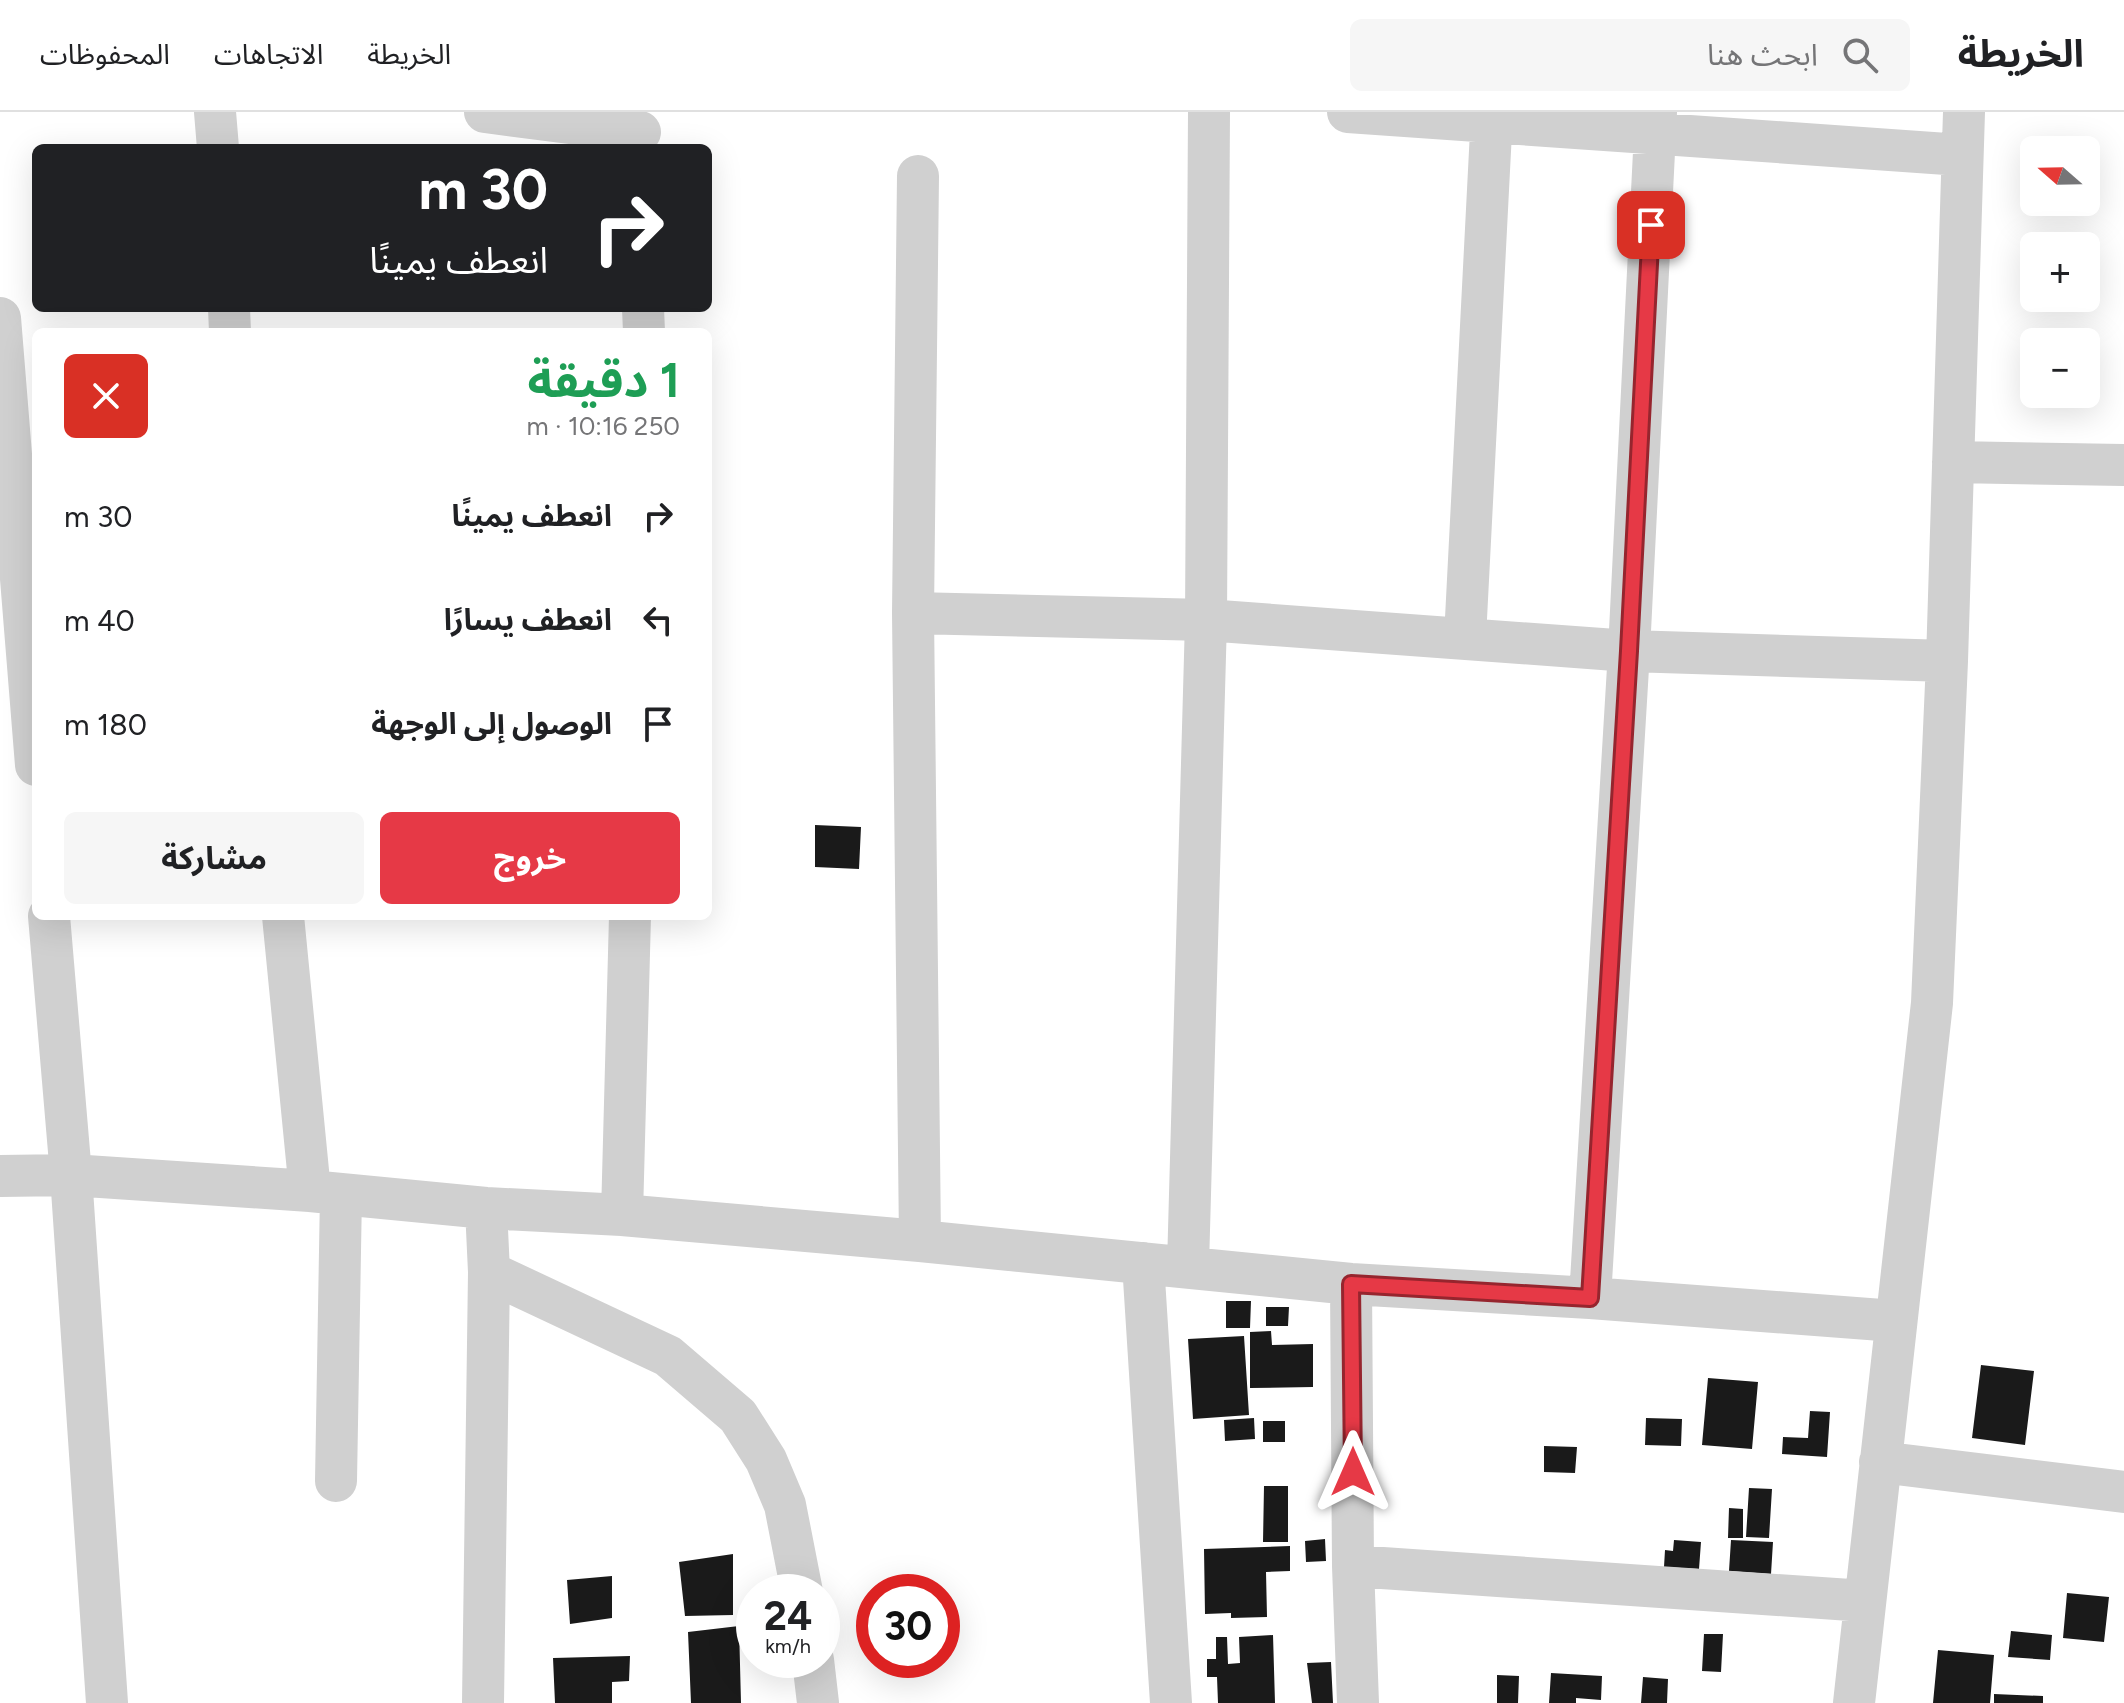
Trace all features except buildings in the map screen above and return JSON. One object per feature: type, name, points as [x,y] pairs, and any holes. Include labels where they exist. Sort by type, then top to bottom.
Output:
[{"type":"street","points":[[215,112],[218,144]]},
{"type":"street","points":[[485,112],[640,131]]},
{"type":"street","points":[[1188,1266],[1206,620],[1209,112]]},
{"type":"street","points":[[1348,112],[1656,123],[1961,155]]},
{"type":"street","points":[[1854,1703],[1932,1003],[1947,661],[1964,112]]},
{"type":"street","points":[[1465,638],[1492,117]]},
{"type":"street","points":[[1590,1298],[1629,651],[1656,123]]},
{"type":"street","points":[[918,176],[913,613],[920,1241]]},
{"type":"street","points":[[0,318],[23,457],[32,670]]},
{"type":"street","points":[[1953,462],[2124,465]]},
{"type":"street","points":[[913,613],[1206,620],[1629,651],[1947,661]]},
{"type":"street","points":[[49,920],[71,1175],[107,1703]]},
{"type":"street","points":[[284,920],[325,1192],[336,1481]]},
{"type":"street","points":[[622,1215],[630,920]]},
{"type":"street","points":[[0,1176],[71,1175],[325,1192],[486,1208],[622,1215],[920,1241],[1351,1284],[1895,1321]]},
{"type":"street","points":[[483,1703],[489,1272],[486,1208]]},
{"type":"street","points":[[1143,1263],[1171,1703]]},
{"type":"street","points":[[489,1272],[668,1356],[738,1416],[766,1460],[785,1505],[798,1574]]},
{"type":"street","points":[[1351,1284],[1353,1566],[1358,1703]]},
{"type":"street","points":[[1880,1462],[2124,1492]]},
{"type":"street","points":[[1353,1566],[1865,1601]]},
{"type":"street","points":[[815,1678],[818,1703]]},
{"type":"route","points":[[1353,1472],[1351,1284],[1590,1298],[1651,225]]}]
